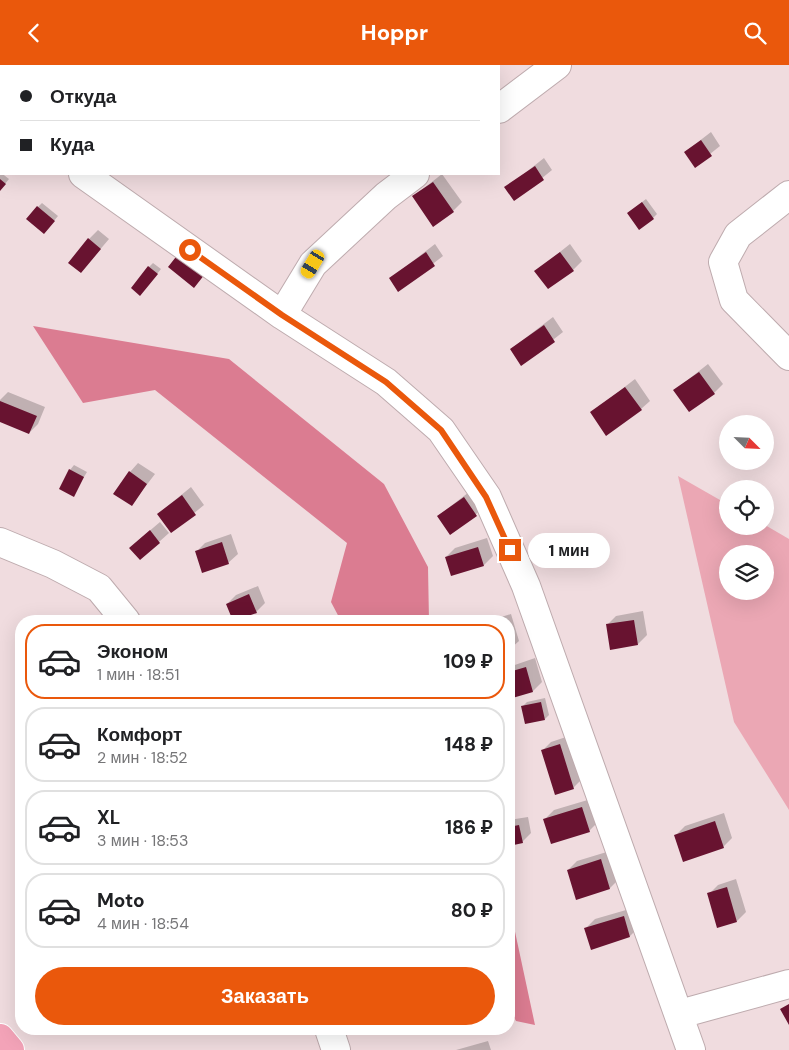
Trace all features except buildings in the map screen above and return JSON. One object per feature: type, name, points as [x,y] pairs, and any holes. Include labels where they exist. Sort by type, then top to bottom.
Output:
[{"type":"main road","points":[[0,1038],[10,1050]]},
{"type":"street","points":[[500,108],[557,65]]},
{"type":"street","points":[[84,175],[282,315],[386,382],[441,430],[486,497],[526,586],[680,1014],[691,1050]]},
{"type":"street","points":[[282,315],[313,264],[386,196],[414,175]]},
{"type":"street","points":[[789,195],[738,235],[723,262],[734,300],[789,356]]},
{"type":"street","points":[[0,542],[54,563],[99,588],[121,615]]},
{"type":"street","points":[[680,1014],[789,984]]},
{"type":"street","points":[[332,1035],[336,1050]]},
{"type":"shaded area","points":[[33,326],[229,359],[384,484],[428,567],[429,615],[338,615],[331,602],[347,543],[155,390],[83,403]]},
{"type":"shaded area","points":[[678,476],[719,499],[719,535],[774,535],[774,530],[789,539],[789,810],[734,722]]},
{"type":"shaded area","points":[[515,932],[535,1025],[516,1021],[515,1019]]},
{"type":"route","points":[[190,250],[282,315],[386,382],[441,430],[486,497],[510,550]]}]
